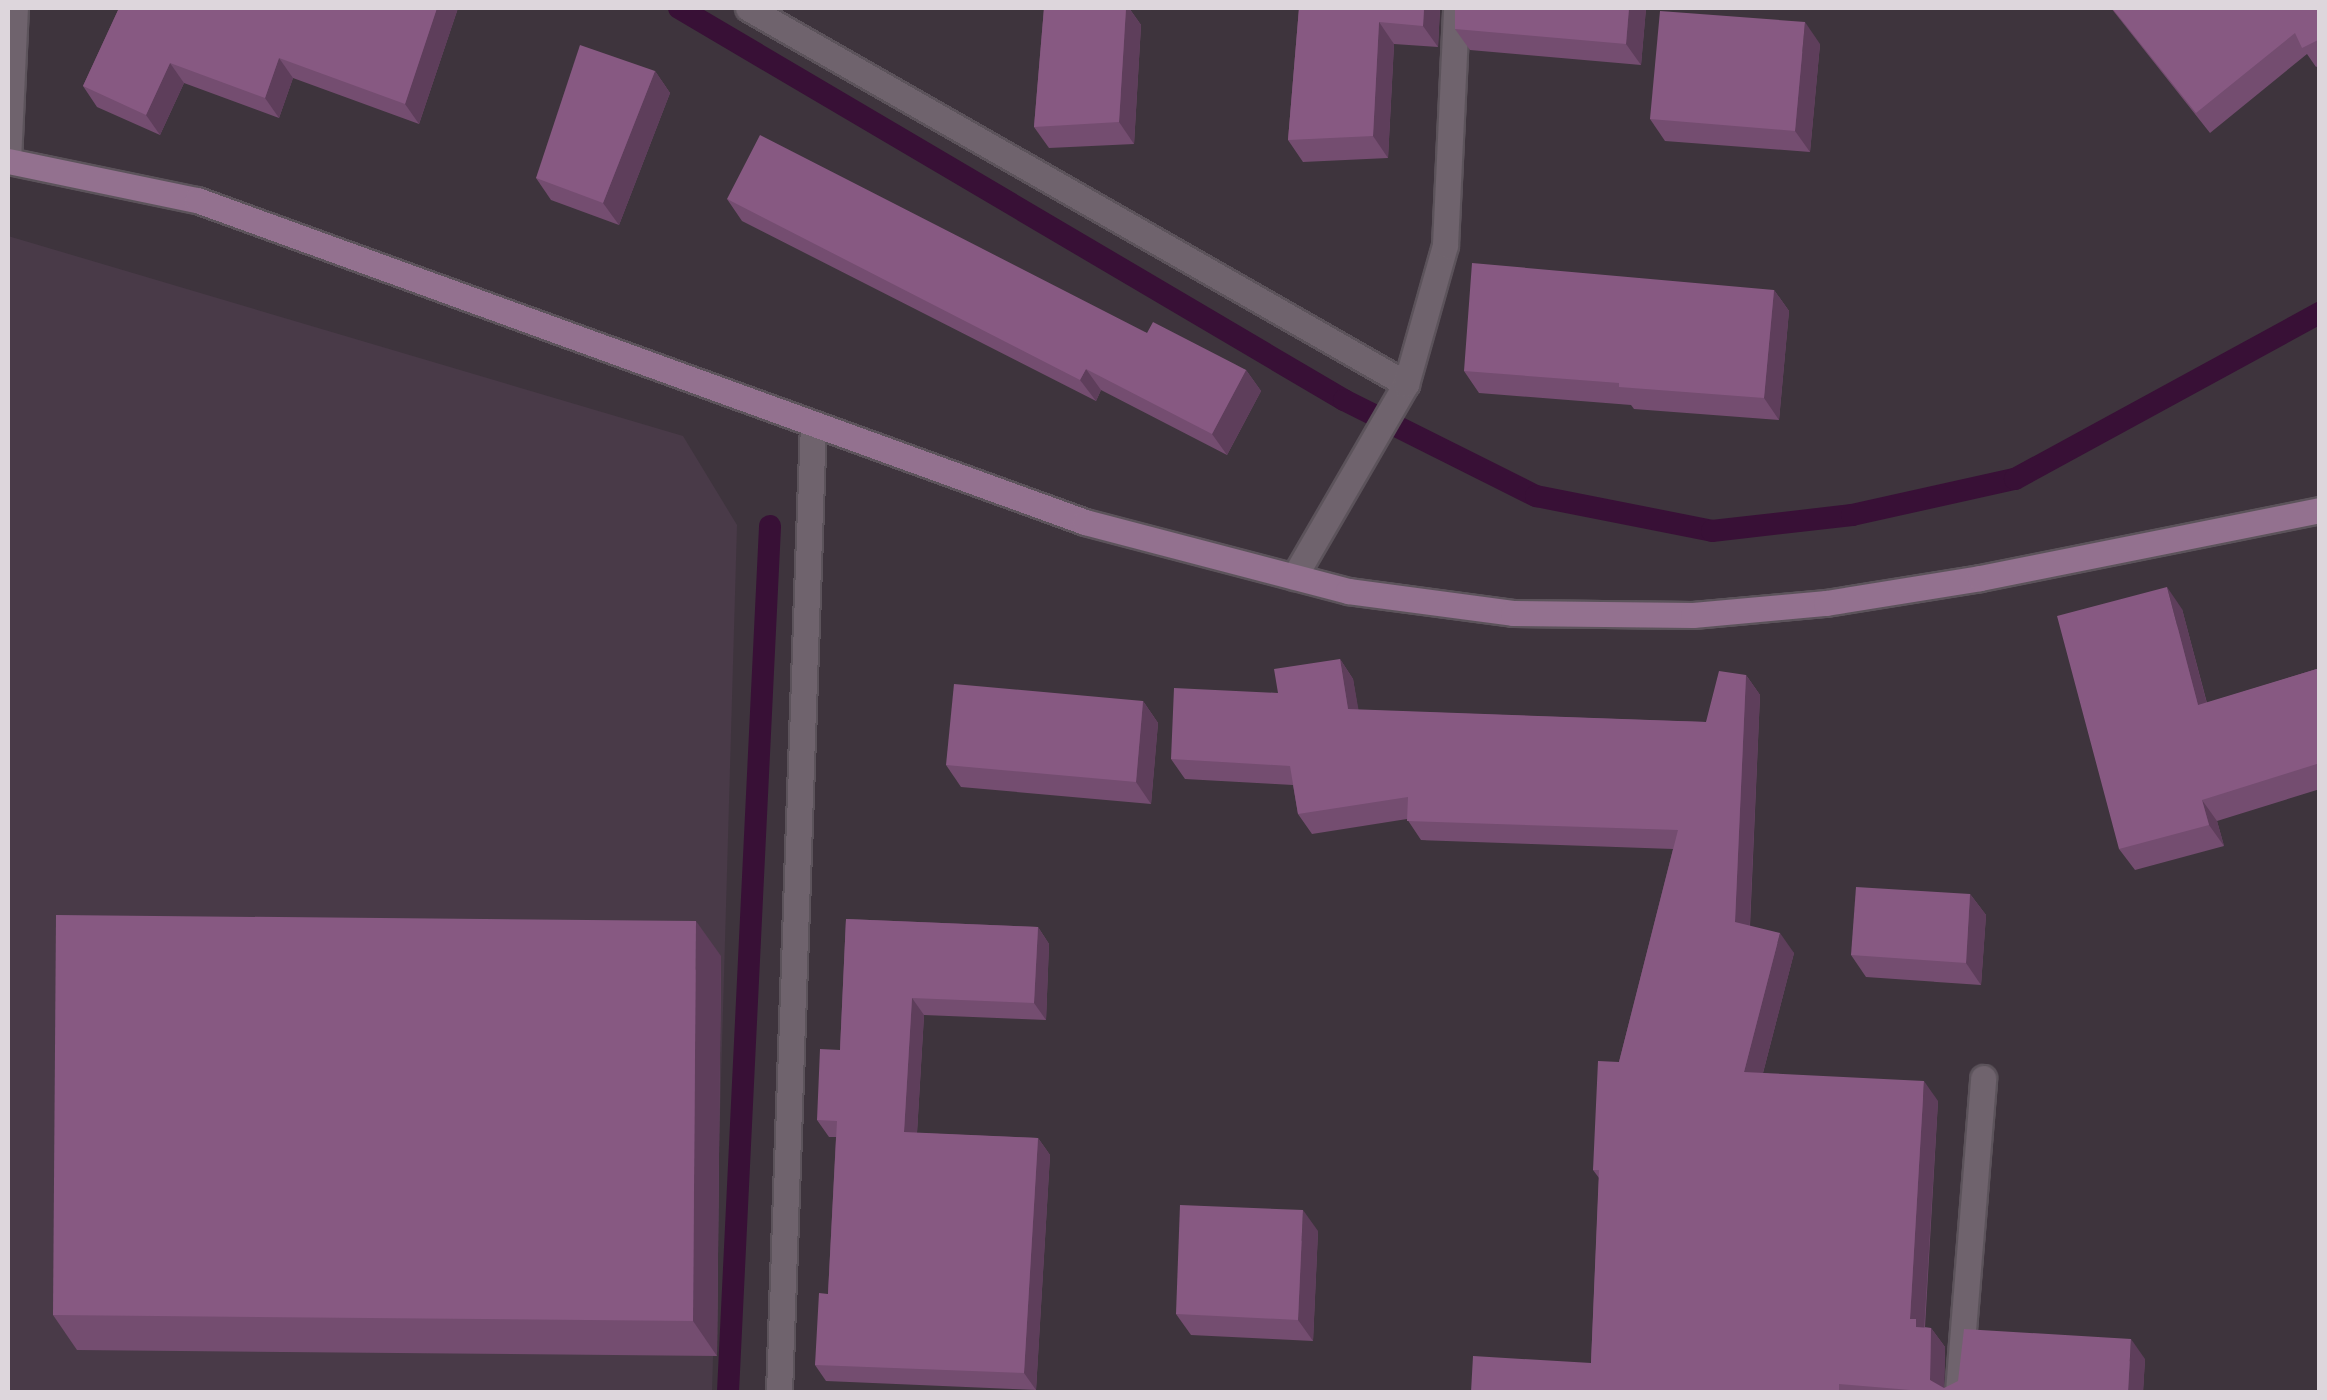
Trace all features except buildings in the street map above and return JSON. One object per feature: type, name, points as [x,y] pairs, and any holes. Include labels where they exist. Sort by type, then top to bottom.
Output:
[{"type":"street","points":[[15,8],[8,160],[197,200],[1085,522],[1348,590],[1513,614],[1693,615],[1826,603],[1961,582],[2320,510]]},
{"type":"street","points":[[748,8],[1404,389]]},
{"type":"street","points":[[1294,577],[1404,389],[1445,245],[1456,8]]},
{"type":"street","points":[[779,1392],[812,424]]},
{"type":"street","points":[[1958,1392],[1984,1078]]},
{"type":"shaded area","points":[[8,236],[683,436],[737,525],[712,1392],[8,1392]]},
{"type":"waterway","points":[[679,8],[1344,400],[1536,496],[1712,531],[1852,515],[2015,479],[2320,313]]},
{"type":"waterway","points":[[728,1392],[770,526]]}]
